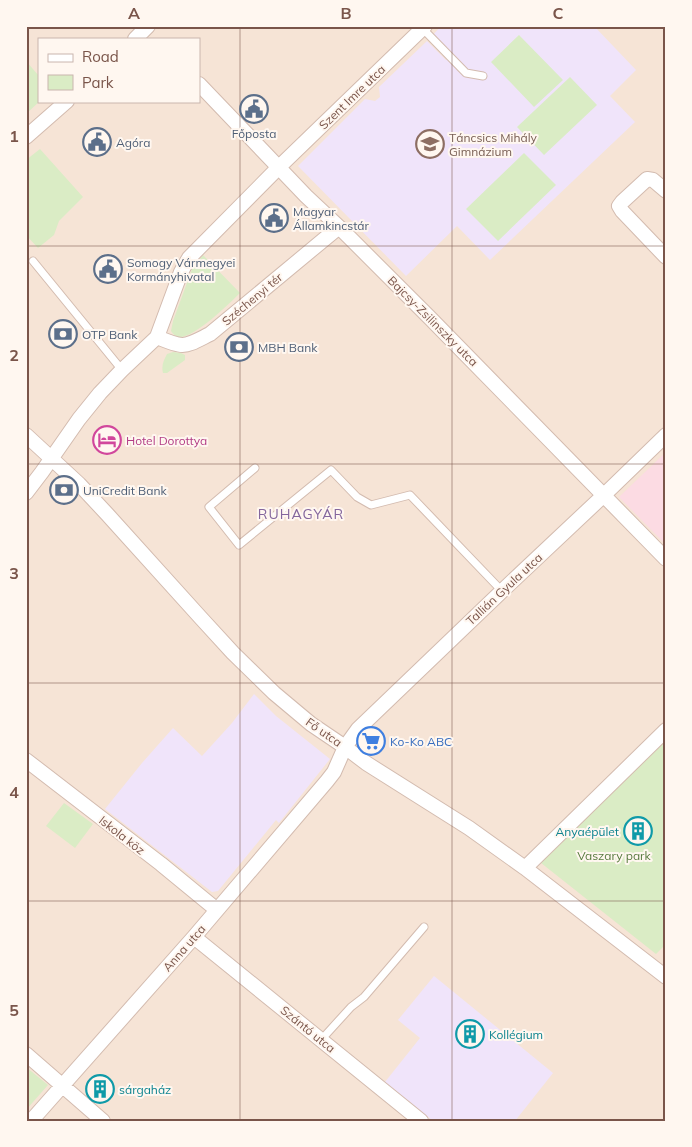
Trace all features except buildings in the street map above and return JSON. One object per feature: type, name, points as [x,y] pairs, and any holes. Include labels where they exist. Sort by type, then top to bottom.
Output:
[{"type":"street","name":"Szent Imre utca","points":[[279,167],[424,27]]},
{"type":"street","points":[[136,38],[148,30]]},
{"type":"street","name":"Bajcsy-Zsilinszky utca","points":[[200,85],[306,196],[427,315],[666,559]]},
{"type":"street","points":[[26,137],[66,102]]},
{"type":"street","points":[[26,493],[78,419],[122,370],[157,338],[181,272],[189,258],[279,167]]},
{"type":"street","points":[[666,191],[653,180],[647,178],[619,206],[666,257]]},
{"type":"street","name":"Széchenyi tér","points":[[157,338],[173,344],[186,346],[210,334],[339,227]]},
{"type":"street","name":"Fő utca","points":[[26,435],[52,458],[107,514],[233,653],[274,693],[311,724],[366,763],[469,828],[525,868],[666,976]]},
{"type":"street","name":"Tallián Gyula utca","points":[[345,747],[358,729],[666,435]]},
{"type":"street","points":[[525,868],[666,730]]},
{"type":"street","name":"Anna utca","points":[[334,772],[345,747]]},
{"type":"street","name":"Iskola köz","points":[[26,760],[161,864],[217,910]]},
{"type":"street","name":"Anna utca","points":[[31,1121],[194,938],[334,772],[344,765],[353,762],[366,763]]},
{"type":"street","name":"Szántó utca","points":[[194,938],[421,1121]]},
{"type":"street","points":[[26,1054],[103,1121]]},
{"type":"lane","points":[[424,27],[466,73],[483,76]]},
{"type":"lane","points":[[33,261],[122,370]]},
{"type":"lane","points":[[256,468],[209,507],[239,545],[331,470],[357,498],[371,505],[410,495],[502,591]]},
{"type":"lane","points":[[321,1040],[351,1007],[364,997],[424,927]]},
{"type":"shaded area","points":[[26,26],[666,26],[666,1121],[26,1121]]},
{"type":"shaded area","points":[[441,26],[594,26],[636,70],[610,96],[635,122],[490,260],[457,226],[406,276],[298,166],[365,99],[375,101],[380,97],[379,87],[427,41],[446,60],[452,54],[433,35]]},
{"type":"shaded area","points":[[666,452],[666,545],[619,497]]},
{"type":"shaded area","points":[[254,694],[276,716],[330,759],[279,823],[276,820],[218,891],[212,892],[105,809],[173,728],[202,756],[232,723]]},
{"type":"shaded area","points":[[434,976],[553,1073],[515,1121],[433,1121],[385,1082],[420,1038],[398,1020]]},
{"type":"green space","points":[[519,35],[563,80],[534,107],[491,62]]},
{"type":"green space","points":[[26,61],[38,75],[39,102],[26,114]]},
{"type":"green space","points":[[570,77],[597,105],[544,155],[517,127]]},
{"type":"green space","points":[[40,149],[83,197],[59,221],[54,235],[38,248],[26,235],[26,160]]},
{"type":"green space","points":[[524,153],[556,185],[498,241],[466,209]]},
{"type":"green space","points":[[203,255],[240,293],[203,326],[186,336],[177,337],[171,331],[173,321],[192,269]]},
{"type":"green space","points":[[173,352],[185,355],[185,360],[167,373],[163,373],[165,358],[167,354]]},
{"type":"green space","name":"Vaszary park","points":[[666,734],[666,944],[656,954],[536,859]]},
{"type":"green space","points":[[64,803],[93,824],[75,848],[46,826]]},
{"type":"green space","points":[[26,1067],[48,1085],[26,1110]]},
{"type":"place","name":"Főposta","points":[[254,109]]},
{"type":"place","name":"Agóra","points":[[97,142]]},
{"type":"place","name":"Táncsics Mihály Gimnázium","points":[[430,144]]},
{"type":"place","name":"Magyar Államkincstár","points":[[274,218]]},
{"type":"place","name":"Somogy Vármegyei Kormányhivatal","points":[[108,269]]},
{"type":"place","name":"OTP Bank","points":[[63,334]]},
{"type":"place","name":"MBH Bank","points":[[239,347]]},
{"type":"place","name":"Hotel Dorottya","points":[[107,440]]},
{"type":"place","name":"UniCredit Bank","points":[[64,490]]},
{"type":"place","name":"Ko-Ko ABC","points":[[371,741]]},
{"type":"place","name":"Anyaépület","points":[[638,831]]},
{"type":"place","name":"Kollégium","points":[[470,1034]]},
{"type":"place","name":"sárgaház","points":[[100,1089]]},
{"type":"district","name":"RUHAGYÁR","points":[[301,514]]}]
